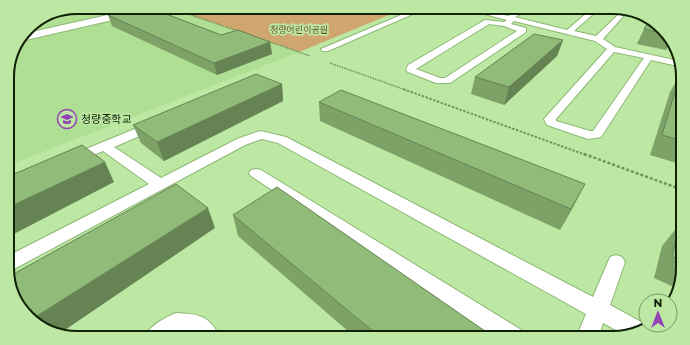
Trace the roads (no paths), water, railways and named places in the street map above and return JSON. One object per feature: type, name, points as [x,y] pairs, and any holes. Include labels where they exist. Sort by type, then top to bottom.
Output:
[{"type":"main road","points":[[29,37],[126,14]]},
{"type":"lane","points":[[325,49],[409,14]]},
{"type":"lane","points":[[489,14],[509,21],[598,39],[612,49],[674,63]]},
{"type":"lane","points":[[509,21],[523,30],[447,81],[439,81],[411,70],[411,67],[488,22],[509,21],[519,14]]},
{"type":"lane","points":[[569,32],[590,14]]},
{"type":"lane","points":[[598,39],[621,15]]},
{"type":"lane","points":[[612,49],[550,120],[551,123],[589,135],[597,134],[648,57]]},
{"type":"lane","points":[[62,164],[167,119]]},
{"type":"lane","points":[[14,261],[241,142],[261,135],[282,140],[633,328]]},
{"type":"lane","points":[[104,146],[160,184]]},
{"type":"lane","points":[[256,173],[504,331]]},
{"type":"lane","points":[[590,331],[616,262]]},
{"type":"lane","points":[[165,331],[176,323],[197,324],[203,331]]},
{"type":"place","name":"청량중학교","points":[[67,119]]},
{"type":"park label","name":"청량어린이공원","points":[[299,29]]}]
